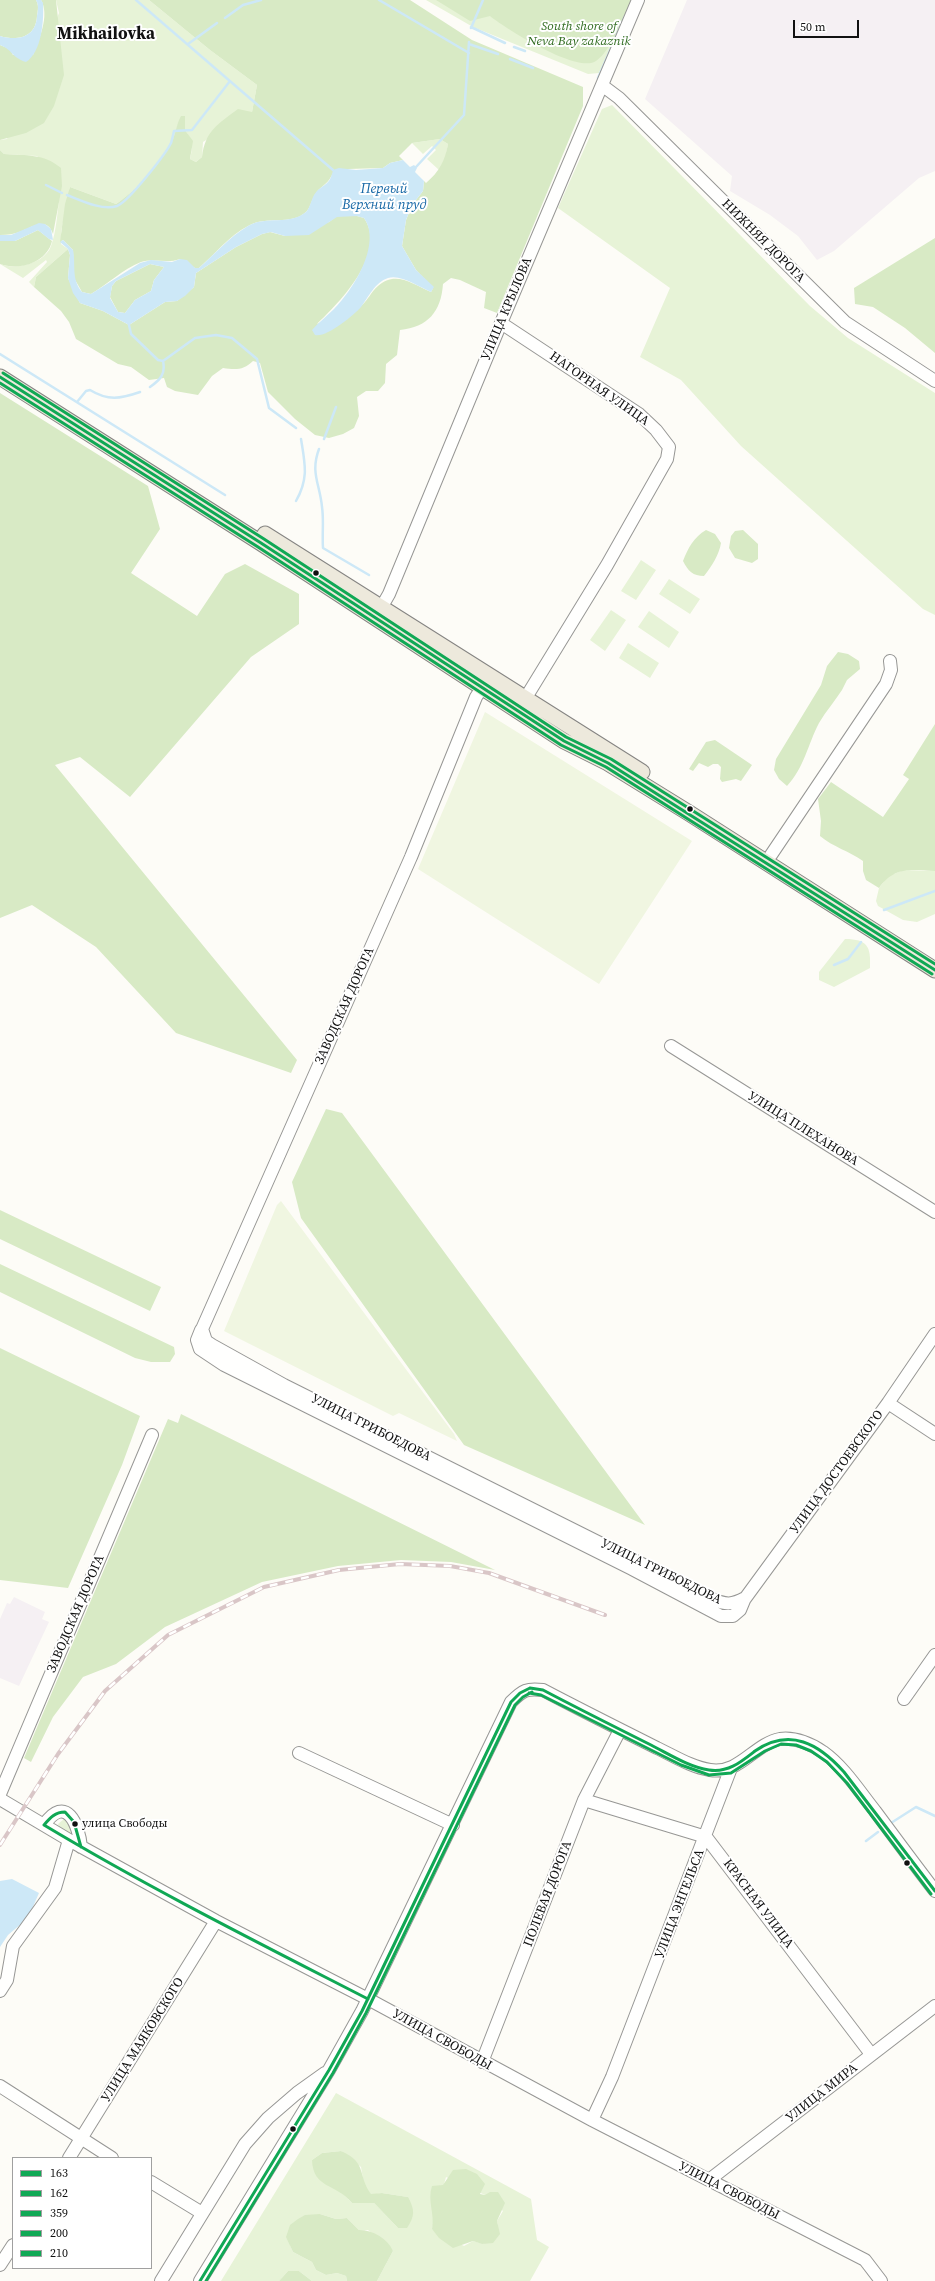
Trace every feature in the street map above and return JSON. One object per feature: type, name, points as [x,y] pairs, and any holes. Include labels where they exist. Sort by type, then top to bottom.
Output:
[{"type":"main road","points":[[0,367],[486,682],[564,741],[608,763],[935,970]]},
{"type":"main road","points":[[0,377],[378,612]]},
{"type":"main road","points":[[486,682],[525,699],[935,959]]},
{"type":"street","name":"УЛИЦА КРЫЛОВА","points":[[378,612],[603,86],[638,0]]},
{"type":"street","name":"НИЖНЯЯ ДОРОГА","points":[[603,86],[619,98],[845,322],[935,381]]},
{"type":"street","name":"НАГОРНАЯ УЛИЦА","points":[[501,323],[639,414],[656,430],[669,447],[666,459],[607,565],[525,699]]},
{"type":"street","points":[[771,855],[886,684],[891,670],[890,661]]},
{"type":"street","name":"ЗАВОДСКАЯ ДОРОГА","points":[[201,1333],[411,857],[473,704],[486,682]]},
{"type":"street","name":"УЛИЦА ПЛЕХАНОВА","points":[[671,1046],[935,1212]]},
{"type":"street","name":"УЛИЦА ГРИБОЕДОВА","points":[[201,1333],[206,1341],[212,1345],[284,1385],[712,1599],[728,1605],[734,1604],[746,1598]]},
{"type":"street","name":"УЛИЦА ДОСТОЕВСКОГО","points":[[737,1609],[888,1403],[935,1334]]},
{"type":"street","points":[[888,1403],[935,1434]]},
{"type":"street","name":"ЗАВОДСКАЯ ДОРОГА","points":[[0,1794],[152,1435]]},
{"type":"street","points":[[904,1699],[935,1655]]},
{"type":"street","points":[[200,2281],[329,2070],[368,1999],[511,1702],[520,1693],[530,1688],[544,1690],[620,1730],[694,1766],[721,1771],[731,1768],[763,1747],[780,1739],[800,1741],[811,1745],[833,1761],[851,1780],[935,1891]]},
{"type":"street","name":"ПОЛЕВАЯ ДОРОГА","points":[[482,2062],[584,1800],[620,1730]]},
{"type":"street","points":[[299,1753],[453,1825]]},
{"type":"street","name":"УЛИЦА ЭНГЕЛЬСА","points":[[592,2120],[615,2069],[706,1837],[731,1768]]},
{"type":"street","name":"УЛИЦА СВОБОДЫ","points":[[0,1799],[69,1840],[216,1922],[368,1999],[482,2062],[592,2120],[866,2260],[882,2281]]},
{"type":"street","points":[[584,1800],[706,1837]]},
{"type":"street","points":[[44,1825],[53,1815],[67,1813],[73,1817],[77,1824],[82,1847]]},
{"type":"street","name":"КРАСНАЯ УЛИЦА","points":[[706,1837],[871,2054]]},
{"type":"street","points":[[0,1992],[7,1980],[13,1946],[55,1888],[69,1840]]},
{"type":"street","name":"УЛИЦА МАЯКОВСКОГО","points":[[70,2157],[216,1922]]},
{"type":"street","name":"УЛИЦА МИРА","points":[[708,2180],[935,2006]]},
{"type":"street","points":[[161,2281],[245,2144],[268,2118],[296,2093],[329,2070]]},
{"type":"street","points":[[0,2086],[110,2157]]},
{"type":"street","points":[[152,2183],[202,2213]]},
{"type":"street","points":[[0,2265],[12,2247]]},
{"type":"shaded area","points":[[687,0],[935,0],[935,171],[919,178],[834,251],[817,260],[798,236],[770,215],[730,191],[732,176],[645,99]]},
{"type":"shaded area","points":[[14,1597],[45,1612],[42,1619],[49,1622],[19,1686],[0,1678],[0,1619],[7,1603],[10,1604]]},
{"type":"green space","points":[[0,0],[36,0],[38,8],[36,23],[29,33],[19,38],[0,36]]},
{"type":"green space","points":[[41,0],[56,0],[64,75],[54,106],[44,123],[26,133],[0,140],[0,45],[10,49],[13,55],[33,55],[43,28],[44,13]]},
{"type":"green space","points":[[56,0],[149,0],[210,50],[257,85],[252,112],[203,142],[202,157],[196,162],[190,159],[191,144],[189,136],[185,130],[185,116],[178,124],[173,140],[156,166],[132,192],[116,204],[70,187],[61,232],[61,244],[68,249],[36,277],[34,287],[29,282],[47,262],[46,260],[23,278],[0,264],[6,266],[18,266],[28,264],[40,259],[47,253],[53,240],[61,179],[37,156],[4,154],[0,150],[0,140],[7,139],[59,13]]},
{"type":"green space","points":[[149,0],[410,0],[472,40],[583,87],[583,106],[497,313],[484,308],[486,292],[460,280],[451,278],[443,284],[439,303],[431,316],[425,322],[400,330],[397,355],[386,364],[385,383],[378,391],[366,391],[357,397],[359,416],[354,428],[343,434],[329,438],[315,435],[295,419],[268,392],[260,363],[253,361],[240,369],[223,368],[212,376],[198,395],[175,391],[167,387],[164,378],[149,380],[131,367],[118,364],[76,339],[69,322],[61,311],[34,287],[36,277],[68,249],[70,255],[68,278],[80,303],[103,311],[129,325],[165,302],[177,301],[194,287],[196,273],[236,247],[262,234],[270,232],[285,236],[329,222],[337,216],[357,216],[364,218],[370,232],[370,246],[366,261],[348,290],[317,324],[358,308],[384,281],[391,279],[404,280],[431,292],[433,288],[416,270],[402,246],[406,220],[412,205],[423,191],[424,181],[426,183],[434,175],[441,166],[445,156],[448,144],[440,139],[412,143],[399,156],[403,160],[390,163],[383,168],[348,169],[332,175],[313,197],[306,212],[293,219],[263,221],[248,226],[228,240],[199,268],[195,268],[180,259],[170,261],[141,262],[134,265],[91,294],[82,292],[74,278],[73,250],[63,240],[60,242],[65,204],[70,187],[116,204],[132,192],[156,166],[173,139],[181,116],[185,116],[185,130],[193,141],[190,159],[196,162],[202,157],[209,134],[219,124],[238,109],[252,112],[257,85],[210,50]]},
{"type":"green space","name":"South shore of Neva Bay zakaznik","points":[[426,0],[631,0],[599,73],[588,74],[473,27]]},
{"type":"green space","name":"South shore of Neva Bay zakaznik","points":[[436,0],[631,0],[607,50],[596,61],[587,63],[574,61],[559,56],[542,48],[490,16],[470,21]]},
{"type":"green space","points":[[612,105],[810,306],[848,338],[935,393],[935,615],[923,609],[741,446],[681,380],[640,357],[670,288],[558,208],[602,109]]},
{"type":"green space","points":[[440,139],[448,144],[445,160],[439,170],[427,159],[436,150],[432,146],[423,154],[412,143]]},
{"type":"green space","points":[[0,150],[4,154],[27,155],[48,160],[61,168],[62,186],[53,234],[47,226],[40,224],[16,233],[0,235]]},
{"type":"green space","points":[[38,230],[52,241],[49,249],[44,255],[38,260],[23,266],[7,266],[0,264],[0,241],[15,241]]},
{"type":"green space","points":[[935,238],[935,353],[905,328],[873,307],[855,304],[854,288]]},
{"type":"green space","points":[[150,264],[164,267],[154,280],[151,291],[135,300],[125,313],[118,312],[110,297],[112,286],[116,281]]},
{"type":"green space","points":[[0,393],[148,486],[160,529],[131,573],[197,616],[225,574],[245,564],[299,594],[299,624],[251,657],[130,797],[80,757],[55,765],[297,1060],[291,1073],[176,1033],[96,947],[32,905],[0,918]]},
{"type":"green space","points":[[706,530],[715,534],[721,543],[719,552],[712,564],[704,576],[700,576],[691,572],[683,561],[692,543]]},
{"type":"green space","points":[[743,530],[758,544],[758,559],[752,563],[735,558],[729,548],[731,536],[735,531]]},
{"type":"green space","points":[[641,560],[656,570],[636,600],[621,591]]},
{"type":"green space","points":[[669,579],[700,599],[690,614],[659,594]]},
{"type":"green space","points":[[611,610],[626,620],[605,651],[590,640]]},
{"type":"green space","points":[[649,611],[679,632],[669,648],[638,627]]},
{"type":"green space","points":[[628,643],[659,663],[650,678],[619,658]]},
{"type":"green space","points":[[838,652],[848,654],[859,661],[860,669],[847,680],[842,690],[819,723],[798,772],[787,786],[779,779],[774,770],[776,759],[821,685],[827,666]]},
{"type":"green space","points":[[485,712],[692,841],[599,984],[418,869]]},
{"type":"green space","points":[[935,724],[935,871],[911,870],[897,873],[885,881],[879,888],[866,880],[863,871],[863,861],[820,836],[821,821],[818,799],[831,782],[883,817],[909,779],[903,775]]},
{"type":"green space","points":[[715,740],[752,765],[741,781],[736,779],[722,782],[720,779],[721,767],[718,764],[713,764],[708,767],[699,763],[693,771],[689,769],[706,742]]},
{"type":"green space","points":[[904,870],[935,871],[935,914],[917,922],[903,920],[878,906],[876,901],[879,888],[888,876]]},
{"type":"green space","points":[[845,939],[859,941],[866,946],[870,955],[870,968],[834,987],[819,980],[819,972]]},
{"type":"green space","points":[[326,1109],[342,1113],[645,1525],[464,1445],[301,1218],[292,1182]]},
{"type":"green space","points":[[281,1201],[454,1434],[457,1441],[399,1413],[393,1416],[224,1331],[277,1205]]},
{"type":"green space","points":[[0,1210],[161,1287],[150,1311],[0,1239]]},
{"type":"green space","points":[[0,1264],[174,1347],[175,1354],[170,1362],[151,1362],[135,1358],[0,1292]]},
{"type":"green space","points":[[0,1348],[140,1416],[122,1465],[68,1588],[0,1580]]},
{"type":"green space","points":[[181,1414],[495,1570],[451,1562],[401,1560],[338,1566],[262,1582],[165,1627],[116,1664],[83,1677],[53,1717],[31,1762],[24,1758],[168,1419],[178,1423]]},
{"type":"green space","points":[[64,1819],[68,1821],[75,1836],[59,1827],[58,1824]]},
{"type":"green space","points":[[336,2093],[531,2199],[537,2240],[549,2247],[530,2281],[377,2281],[393,2251],[368,2230],[359,2230],[347,2218],[336,2219],[320,2214],[290,2245],[293,2252],[312,2262],[316,2270],[326,2275],[337,2273],[346,2276],[347,2281],[312,2281],[299,2271],[288,2271],[279,2281],[221,2281]],"holes":[[[341,2151],[361,2167],[364,2185],[371,2195],[382,2193],[408,2197],[398,2228],[374,2203],[352,2203],[312,2160],[322,2153]],[[446,2177],[485,2195],[503,2211],[497,2221],[499,2234],[483,2244],[473,2241],[464,2246],[432,2229]]]},
{"type":"green space","points":[[341,2151],[355,2160],[359,2165],[364,2181],[371,2194],[382,2193],[408,2197],[413,2209],[413,2216],[407,2228],[398,2228],[374,2203],[352,2203],[339,2192],[326,2185],[316,2176],[313,2169],[312,2160],[322,2153]]},
{"type":"green space","points":[[466,2169],[477,2174],[485,2184],[480,2194],[485,2195],[490,2192],[498,2192],[505,2203],[497,2221],[500,2234],[493,2243],[482,2244],[473,2241],[453,2248],[439,2238],[432,2229],[433,2218],[430,2197],[432,2186],[443,2185],[453,2170]]},
{"type":"green space","points":[[320,2214],[336,2219],[347,2218],[359,2230],[374,2233],[387,2242],[393,2251],[377,2281],[347,2281],[346,2276],[337,2273],[326,2275],[316,2270],[312,2262],[293,2252],[286,2237],[290,2225],[305,2215]]},
{"type":"green space","points":[[288,2271],[299,2271],[312,2281],[279,2281]]},
{"type":"water","points":[[36,0],[41,0],[43,3],[41,35],[36,51],[26,62],[0,45],[0,36],[19,38],[29,33],[33,29],[36,23],[38,8]]},
{"type":"water","name":"Первый Верхний пруд","points":[[403,160],[410,167],[414,165],[417,168],[415,172],[424,181],[423,191],[412,205],[406,220],[402,246],[416,270],[434,287],[431,292],[404,279],[393,277],[388,278],[379,283],[361,307],[346,321],[326,333],[315,335],[312,330],[341,301],[357,279],[363,266],[370,241],[369,229],[364,218],[357,216],[337,217],[309,235],[285,236],[271,232],[262,234],[236,247],[196,273],[194,287],[185,296],[177,301],[165,302],[129,325],[103,311],[80,303],[73,293],[68,278],[70,255],[68,249],[60,242],[63,240],[73,250],[76,282],[82,292],[91,294],[140,263],[151,260],[172,262],[180,259],[187,260],[195,268],[199,268],[228,240],[248,226],[263,221],[292,219],[306,212],[315,193],[329,181],[333,170],[339,168],[356,170],[383,168],[390,163]],"holes":[[[150,264],[164,267],[154,280],[151,291],[135,300],[125,313],[118,312],[110,298],[112,286],[116,281]]]},
{"type":"water","points":[[39,223],[45,224],[51,229],[53,240],[49,239],[38,230],[15,241],[0,241],[0,235],[11,235]]},
{"type":"water","points":[[12,1879],[39,1893],[28,1918],[8,1935],[0,1947],[0,1881]]},
{"type":"waterway","points":[[136,0],[333,170]]},
{"type":"waterway","points":[[225,18],[243,5],[261,0]]},
{"type":"waterway","points":[[379,0],[469,53]]},
{"type":"waterway","points":[[471,28],[483,0]]},
{"type":"waterway","points":[[598,78],[625,16]]},
{"type":"waterway","points":[[188,44],[217,23]]},
{"type":"waterway","points":[[471,27],[505,43]]},
{"type":"waterway","points":[[416,167],[464,115],[469,42]]},
{"type":"waterway","points":[[469,44],[498,54]]},
{"type":"waterway","points":[[514,47],[525,51]]},
{"type":"waterway","points":[[510,59],[533,68]]},
{"type":"waterway","points":[[67,195],[98,206],[111,207],[122,203],[146,178],[162,157],[171,143],[174,131],[192,130],[230,81]]},
{"type":"waterway","points":[[46,185],[62,193]]},
{"type":"waterway","points":[[129,325],[131,334],[158,360],[163,361],[195,338],[216,335],[232,338],[257,359],[269,408],[296,428]]},
{"type":"waterway","points":[[0,354],[225,495]]},
{"type":"waterway","points":[[150,387],[157,382],[163,373],[163,361]]},
{"type":"waterway","points":[[77,402],[86,391],[90,390],[96,394],[114,398],[140,392]]},
{"type":"waterway","points":[[324,439],[336,407]]},
{"type":"waterway","points":[[296,501],[303,485],[305,471],[301,439]]},
{"type":"waterway","points":[[319,449],[316,457],[315,472],[323,512],[323,548],[369,575]]},
{"type":"waterway","points":[[884,910],[935,891]]},
{"type":"waterway","points":[[834,965],[848,959],[861,942]]},
{"type":"waterway","points":[[891,1823],[916,1807],[935,1816]]},
{"type":"waterway","points":[[866,1841],[878,1832]]},
{"type":"railway","points":[[0,1845],[58,1754],[105,1691],[168,1635],[264,1587],[339,1570],[400,1564],[450,1566],[489,1573],[605,1615]]},
{"type":"transit line","name":"210","points":[[3,373],[264,539],[566,737],[611,759],[935,964]]},
{"type":"transit line","name":"359","points":[[0,377],[261,543],[564,741],[608,763],[935,970]]},
{"type":"transit line","name":"200","points":[[0,383],[258,547],[561,745],[606,767],[932,974]]},
{"type":"transit line","name":"163","points":[[530,1688],[543,1690],[679,1760],[709,1770],[722,1770],[734,1766],[755,1751],[780,1740],[803,1742],[814,1747],[834,1762],[844,1772],[935,1891]]},
{"type":"transit line","name":"163","points":[[200,2281],[329,2070],[362,2011],[511,1702],[520,1693],[530,1688]]},
{"type":"transit line","name":"162","points":[[206,2281],[333,2073],[366,2013],[515,1705],[523,1697],[532,1692]]},
{"type":"transit line","name":"162","points":[[529,1693],[541,1695],[681,1765],[709,1775],[731,1773],[765,1751],[781,1744],[796,1745],[811,1751],[827,1762],[847,1783],[931,1894]]},
{"type":"transit line","name":"163","points":[[81,1847],[74,1822],[65,1812],[56,1814],[44,1825],[84,1848],[124,1871],[164,1893],[368,1999]]},
{"type":"place","name":"улица Свободы","points":[[75,1824]]},
{"type":"district","name":"Mikhailovka","points":[[106,35]]}]
